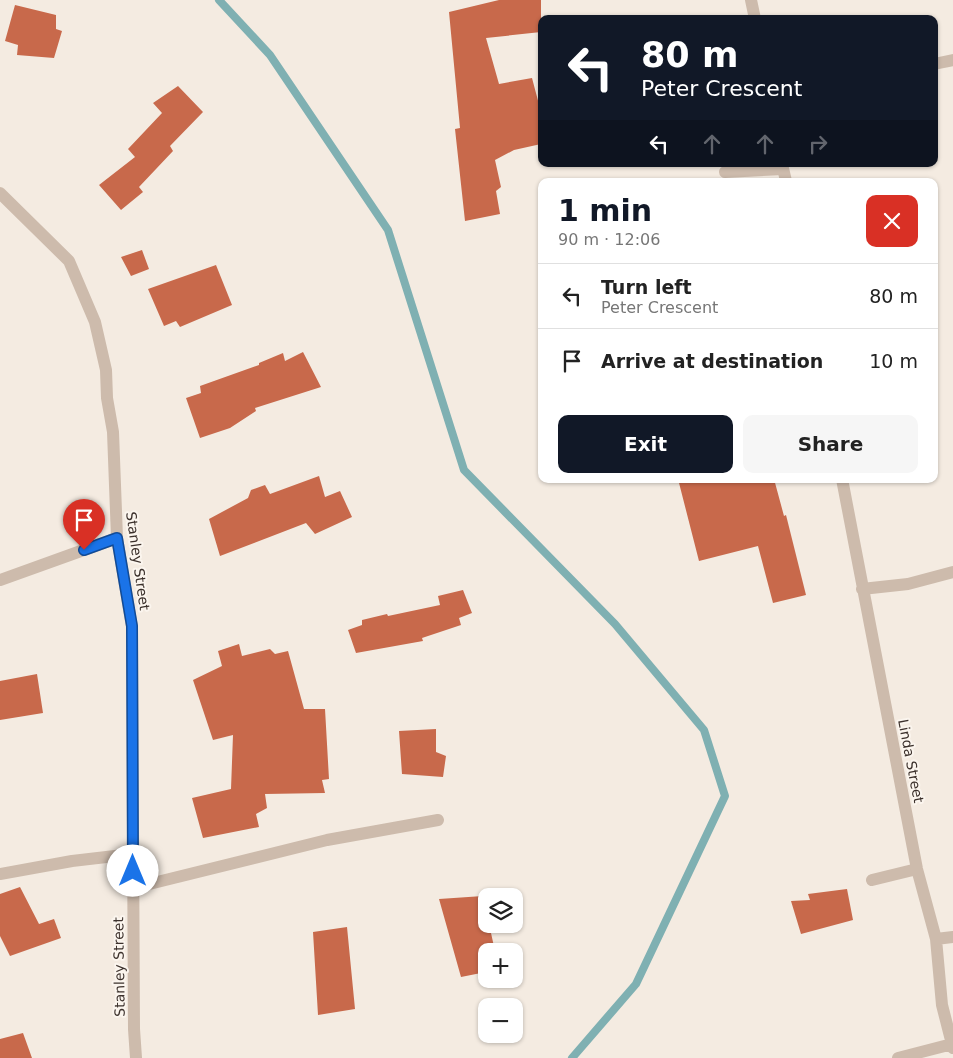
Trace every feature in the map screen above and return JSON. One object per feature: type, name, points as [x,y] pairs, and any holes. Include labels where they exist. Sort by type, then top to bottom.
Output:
[{"type":"street","points":[[751,0],[753,15]]},
{"type":"street","points":[[938,63],[953,60]]},
{"type":"street","points":[[725,172],[784,171]]},
{"type":"street","name":"Stanley Street","points":[[0,193],[69,261],[95,322],[106,370],[113,432],[117,538],[132,626],[132,854],[136,1058]]},
{"type":"street","name":"Linda Street","points":[[843,483],[917,870],[936,939],[942,1005],[953,1046]]},
{"type":"street","points":[[0,580],[117,538]]},
{"type":"street","points":[[862,589],[908,584],[953,572]]},
{"type":"street","points":[[133,888],[327,840],[438,820]]},
{"type":"street","points":[[0,874],[72,861],[132,854]]},
{"type":"street","points":[[872,880],[917,870]]},
{"type":"street","points":[[936,939],[953,937]]},
{"type":"street","points":[[898,1058],[953,1046]]},
{"type":"building","points":[[499,0],[541,0],[541,15],[538,15],[538,32],[486,38],[499,84],[532,78],[538,101],[538,145],[514,150],[495,160],[501,187],[496,191],[500,214],[465,221],[455,129],[460,128],[449,12]]},
{"type":"building","points":[[15,5],[56,15],[56,29],[62,31],[54,58],[17,55],[18,45],[5,41]]},
{"type":"building","points":[[178,86],[203,112],[170,146],[173,151],[139,187],[143,192],[121,210],[99,185],[135,157],[128,149],[162,113],[153,103]]},
{"type":"building","points":[[142,250],[149,269],[131,276],[121,257]]},
{"type":"building","points":[[216,265],[232,305],[180,327],[176,321],[164,326],[148,289]]},
{"type":"building","points":[[303,352],[321,387],[255,408],[256,411],[230,428],[200,438],[186,398],[201,393],[200,386],[259,365],[259,363],[283,353],[285,361]]},
{"type":"building","points":[[319,476],[325,497],[340,491],[352,517],[315,534],[306,523],[220,556],[209,519],[248,498],[251,490],[265,485],[270,494]]},
{"type":"building","points":[[679,483],[775,483],[784,516],[786,515],[806,595],[773,603],[758,546],[699,561]]},
{"type":"building","points":[[463,590],[472,613],[459,618],[461,625],[422,638],[423,641],[356,653],[348,630],[362,625],[362,620],[440,605],[438,596]]},
{"type":"building","points":[[239,644],[242,656],[270,649],[275,654],[288,651],[304,709],[325,709],[329,779],[322,780],[325,793],[265,794],[267,808],[256,814],[259,827],[203,838],[192,798],[231,789],[233,735],[213,740],[193,680],[222,666],[218,651]]},
{"type":"building","points":[[37,674],[43,713],[0,720],[0,681]]},
{"type":"building","points":[[436,729],[436,752],[446,756],[443,777],[402,774],[399,731]]},
{"type":"building","points":[[20,887],[39,924],[54,919],[61,938],[10,956],[0,936],[0,894]]},
{"type":"building","points":[[847,889],[853,920],[801,934],[791,901],[810,900],[808,894]]},
{"type":"building","points":[[478,896],[478,933],[491,933],[493,943],[478,943],[478,974],[461,977],[439,899]]},
{"type":"building","points":[[347,927],[355,1009],[318,1015],[313,932]]},
{"type":"building","points":[[23,1033],[32,1058],[0,1058],[0,1039]]},
{"type":"waterway","points":[[219,0],[270,55],[388,230],[464,470],[615,624],[704,730],[725,796],[636,984],[572,1058]]},
{"type":"route","points":[[84,550],[117,538],[125,578],[132,626],[133,871]]}]
